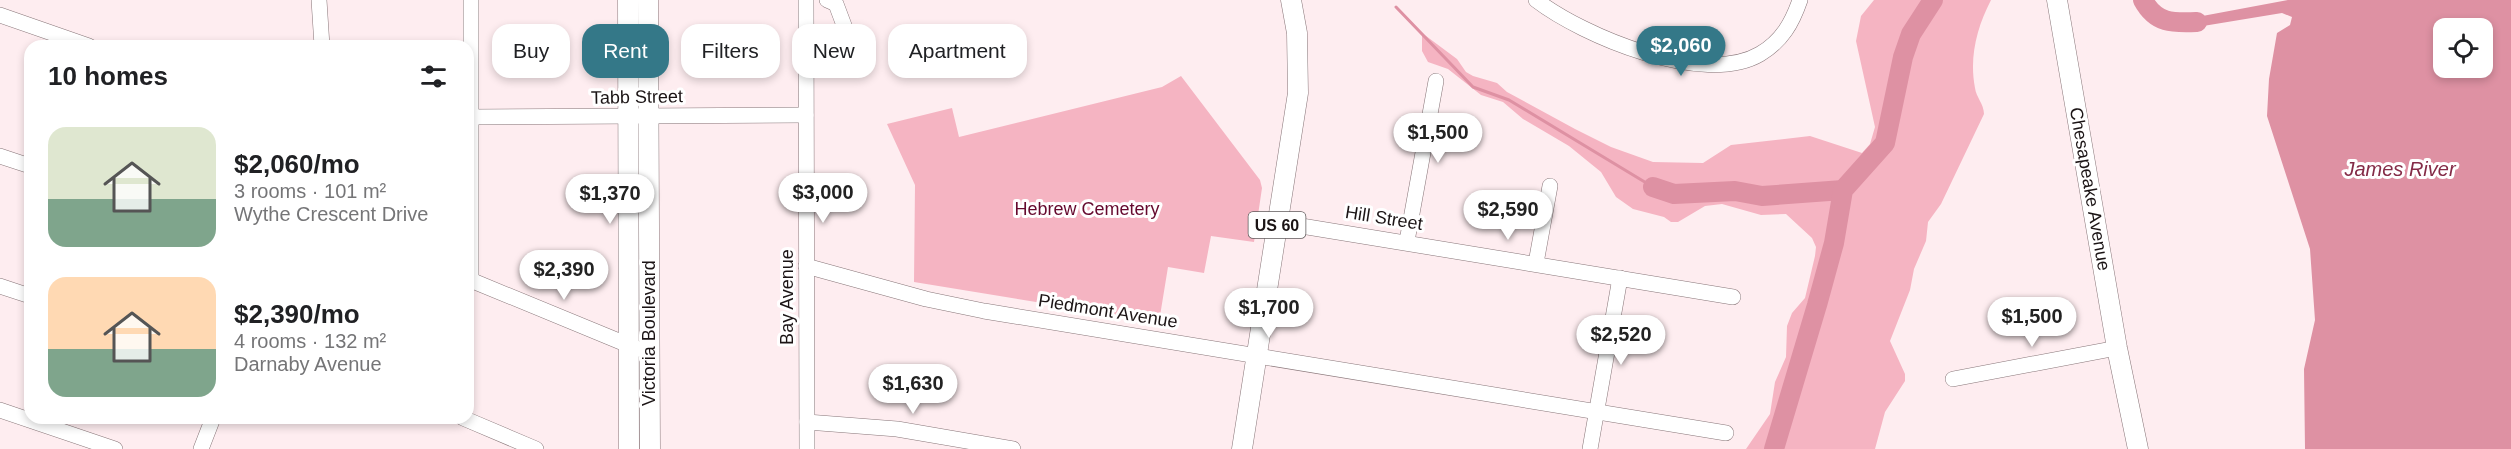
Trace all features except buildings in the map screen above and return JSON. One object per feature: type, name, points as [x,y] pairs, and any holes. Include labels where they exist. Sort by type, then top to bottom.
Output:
[{"type":"main road","name":"Victoria Boulevard","points":[[628,0],[629,449]]},
{"type":"main road","name":"Victoria Boulevard","points":[[648,0],[650,449]]},
{"type":"main road","name":"US 60","points":[[1242,449],[1298,93],[1297,33],[1291,0]]},
{"type":"main road","name":"Chesapeake Avenue","points":[[2057,0],[2117,348],[2138,449]]},
{"type":"street","points":[[319,0],[322,40]]},
{"type":"street","points":[[470,40],[471,0]]},
{"type":"street","name":"Bay Avenue","points":[[806,0],[807,449]]},
{"type":"street","points":[[826,0],[836,4],[844,24]]},
{"type":"street","points":[[1536,0],[1613,43],[1702,64],[1731,63],[1759,55],[1780,39],[1793,20],[1800,0]]},
{"type":"street","points":[[0,15],[71,40]]},
{"type":"street","points":[[1407,241],[1436,81]]},
{"type":"street","name":"Tabb Street","points":[[474,117],[806,115]]},
{"type":"street","points":[[0,156],[24,164]]},
{"type":"street","points":[[1536,263],[1550,186]]},
{"type":"street","name":"Hill Street","points":[[1277,222],[1407,241],[1733,297]]},
{"type":"street","name":"Piedmont Avenue","points":[[806,266],[926,299],[984,311],[1257,354],[1596,413],[1726,433]]},
{"type":"street","points":[[1590,449],[1620,278]]},
{"type":"street","points":[[474,282],[649,353]]},
{"type":"street","points":[[0,286],[24,294]]},
{"type":"street","points":[[1953,379],[2117,348]]},
{"type":"street","points":[[0,410],[24,418]]},
{"type":"street","points":[[807,422],[897,429],[1013,449]]},
{"type":"street","points":[[41,424],[115,449]]},
{"type":"street","points":[[201,449],[211,424]]},
{"type":"street","points":[[473,424],[505,443],[536,449]]},
{"type":"green space","points":[[1874,0],[1991,0],[1975,42],[1973,65],[1976,91],[1984,114],[1941,204],[1928,222],[1926,241],[1914,269],[1910,290],[1890,341],[1905,374],[1905,381],[1885,412],[1875,449],[1746,449],[1770,414],[1775,382],[1786,357],[1787,326],[1792,313],[1805,298],[1815,256],[1816,247],[1812,238],[1786,214],[1761,215],[1722,204],[1705,206],[1678,222],[1671,222],[1664,217],[1633,209],[1616,197],[1601,172],[1569,146],[1523,119],[1503,102],[1481,95],[1448,69],[1428,62],[1422,51],[1422,33],[1457,59],[1466,72],[1473,76],[1497,83],[1507,92],[1611,147],[1653,162],[1703,163],[1731,145],[1810,136],[1862,153],[1870,144],[1875,127],[1856,41],[1861,16]]},
{"type":"green space","name":"Hebrew Cemetery","points":[[1181,76],[1260,180],[1262,188],[1254,242],[1211,236],[1204,273],[1168,267],[1159,322],[914,282],[915,185],[887,124],[952,108],[959,137],[1162,87]]},
{"type":"water","name":"James River","points":[[2288,0],[2511,0],[2511,449],[2305,449],[2304,369],[2315,320],[2310,249],[2267,116],[2269,79],[2277,33],[2290,25],[2292,17],[2282,13],[2197,27],[2197,17]]},
{"type":"waterway","points":[[1774,449],[1834,243],[1843,190],[1885,143],[1903,57],[1911,34],[1933,0]]},
{"type":"waterway","points":[[2143,0],[2159,18],[2173,22],[2197,22]]},
{"type":"waterway","points":[[1396,7],[1473,87],[1509,100],[1653,187]]},
{"type":"waterway","points":[[1653,187],[1674,194],[1735,191],[1762,196],[1843,190]]}]
